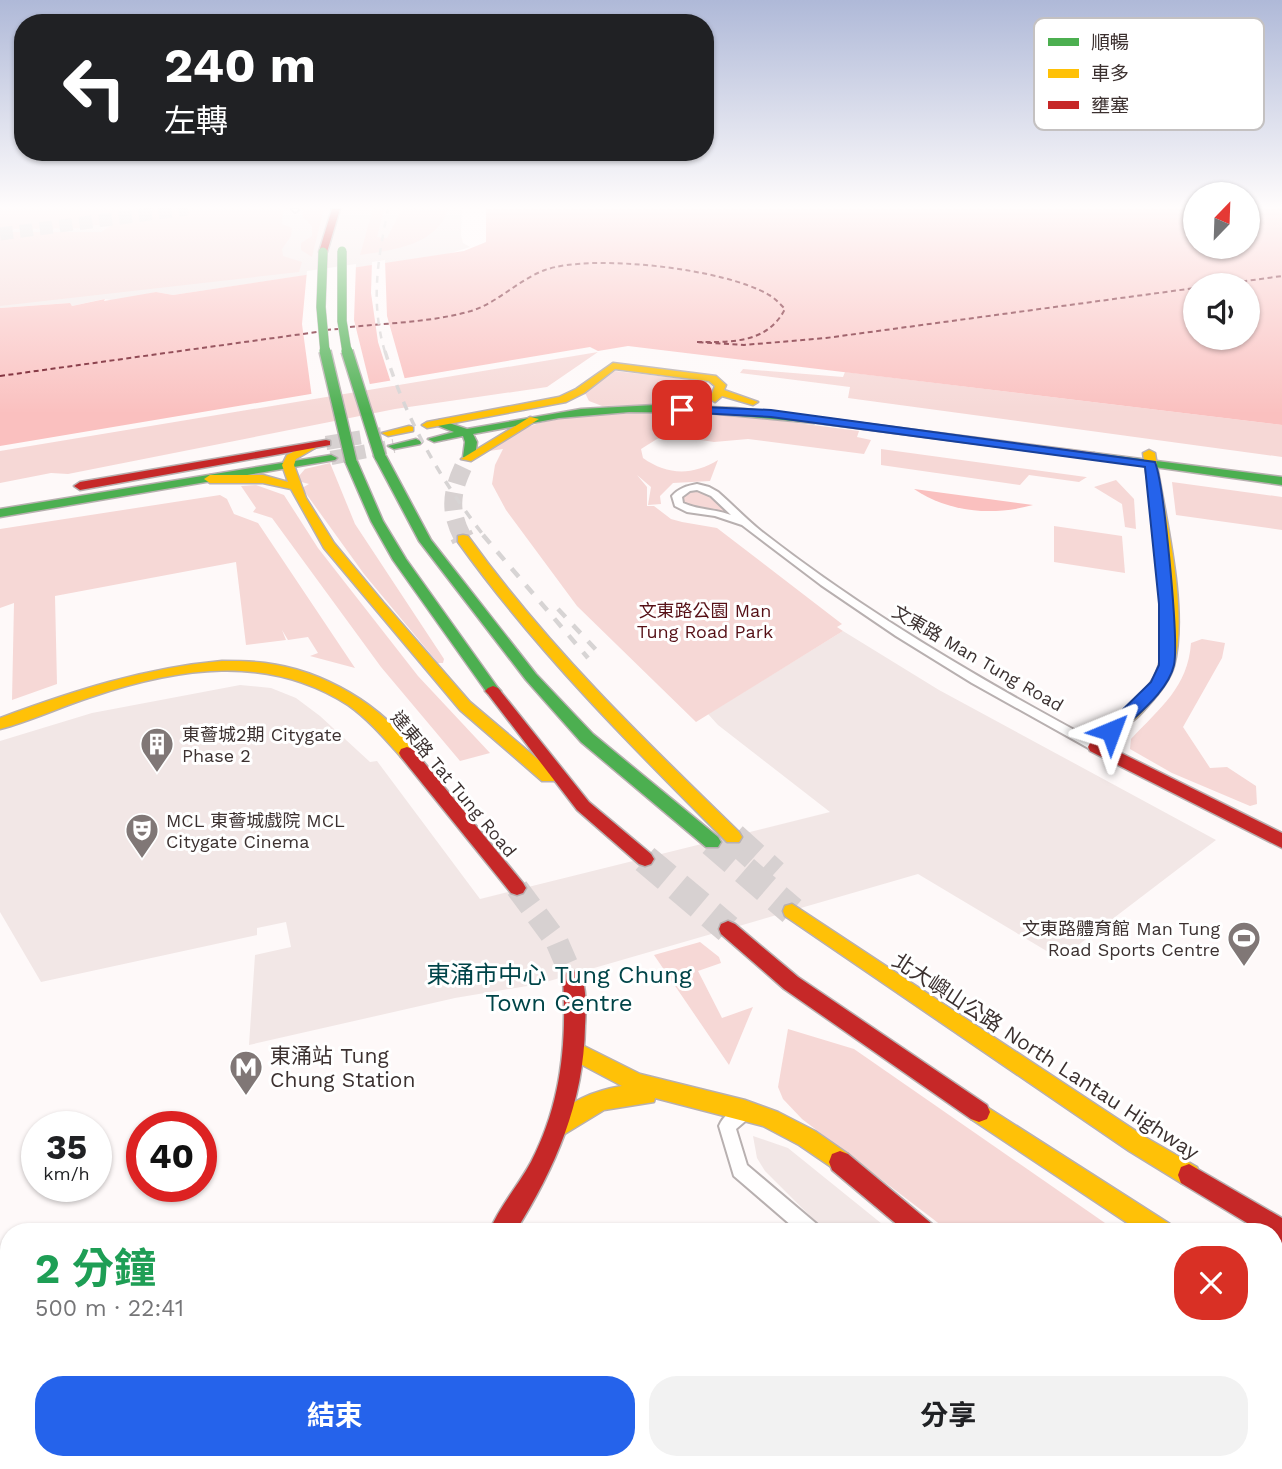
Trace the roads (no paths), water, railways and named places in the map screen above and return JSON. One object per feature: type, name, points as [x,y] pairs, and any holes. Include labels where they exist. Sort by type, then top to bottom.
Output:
[{"type":"main road","points":[[321,278],[318,311],[321,355],[351,461],[377,521],[439,620],[583,806]]},
{"type":"main road","points":[[342,278],[342,321],[347,352],[432,551],[531,677],[587,738],[712,842]]},
{"type":"main road","points":[[709,409],[719,392],[720,382],[712,378],[618,366],[608,367],[580,391],[555,402],[434,429],[468,432],[534,419],[602,411],[709,409],[1150,458],[1282,469]]},
{"type":"main road","points":[[580,391],[579,397],[583,402],[602,411]]},
{"type":"main road","points":[[719,392],[750,402],[1150,458],[1282,481]]},
{"type":"main road","points":[[468,432],[473,442],[468,458],[534,419]]},
{"type":"main road","points":[[387,445],[413,435]]},
{"type":"main road","points":[[322,449],[291,457],[288,465],[296,487],[329,545],[454,694],[645,859]]},
{"type":"main road","points":[[0,513],[288,465],[322,449]]},
{"type":"main road","points":[[0,501],[322,449]]},
{"type":"main road","points":[[1096,747],[1157,684],[1167,665],[1166,604],[1150,458]]},
{"type":"main road","points":[[210,479],[263,479],[296,487]]},
{"type":"main road","points":[[463,539],[530,626],[569,670],[645,753],[733,836]]},
{"type":"main road","name":"達東路 Tat Tung Road","points":[[0,724],[90,691],[151,673],[194,665],[237,663],[290,673],[337,692],[361,708],[395,740],[517,888]]},
{"type":"main road","name":"文東路 Man Tung Road","points":[[1096,747],[1282,841]]},
{"type":"main road","name":"北大嶼山公路 North Lantau Highway","points":[[799,909],[886,977],[1137,1144],[1269,1223]]},
{"type":"main road","points":[[727,929],[791,983],[978,1112],[1148,1223]]},
{"type":"main road","points":[[507,1223],[534,1184],[560,1129],[574,1080],[579,1025],[573,979]]},
{"type":"main road","points":[[578,1052],[606,1074],[678,1097],[774,1120],[824,1150],[913,1223]]},
{"type":"main road","points":[[560,1129],[577,1112],[606,1096],[678,1097]]},
{"type":"street","name":"文東路 Man Tung Road","points":[[744,523],[717,513],[685,508],[678,504],[677,496],[688,489],[710,490],[744,523],[874,620],[989,689],[1096,747]]},
{"type":"street","points":[[744,1111],[727,1126],[740,1170],[802,1223]]},
{"type":"tunnel","points":[[326,443],[388,433]]},
{"type":"tunnel","points":[[331,458],[394,446]]},
{"type":"tunnel","points":[[462,536],[453,506],[455,488],[467,459]]},
{"type":"tunnel","points":[[461,535],[463,539]]},
{"type":"tunnel","points":[[733,837],[774,874]]},
{"type":"tunnel","points":[[712,842],[792,911]]},
{"type":"tunnel","points":[[645,859],[728,929]]},
{"type":"tunnel","points":[[517,888],[557,942],[573,979]]},
{"type":"railway","points":[[377,278],[378,316],[385,352]]},
{"type":"railway","points":[[385,351],[403,401],[426,448],[453,493],[484,536]]},
{"type":"railway","points":[[483,535],[588,658]]},
{"type":"railway","points":[[558,609],[599,653]]},
{"type":"place","name":"東薈城2期 Citygate Phase 2","points":[[157,774]]},
{"type":"place","name":"MCL 東薈城戲院 MCL Citygate Cinema","points":[[142,860]]},
{"type":"place","name":"文東路體育館 Man Tung Road Sports Centre","points":[[1244,968]]},
{"type":"place","name":"東涌站 Tung Chung Station","points":[[246,1097]]},
{"type":"district","name":"東涌市中心 Tung Chung Town Centre","points":[[559,989]]},
{"type":"park label","name":"文東路公園 Man Tung Road Park","points":[[705,620]]}]
